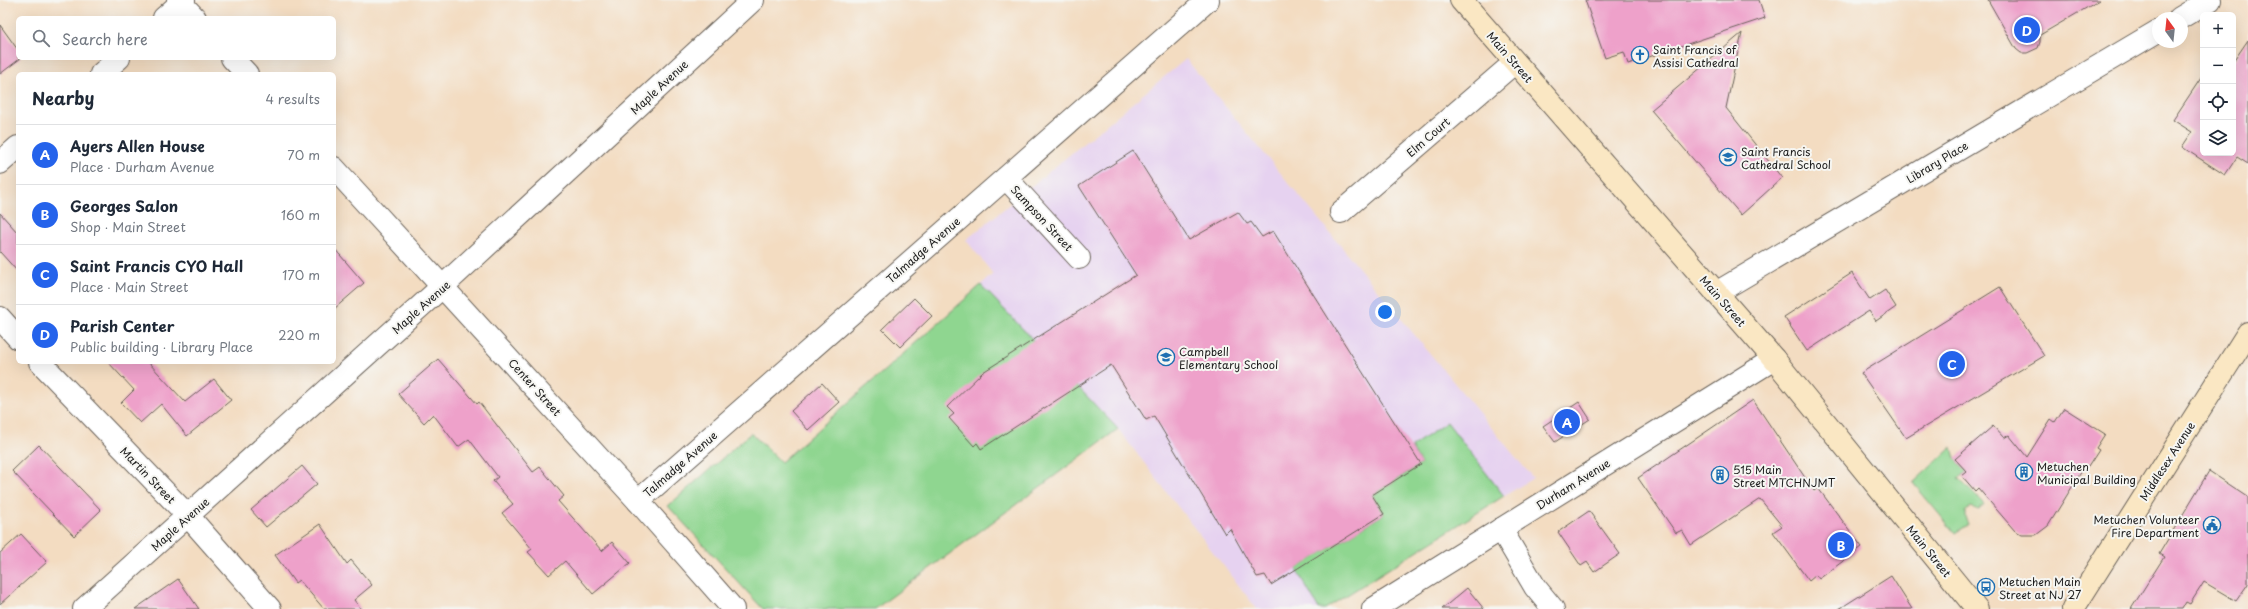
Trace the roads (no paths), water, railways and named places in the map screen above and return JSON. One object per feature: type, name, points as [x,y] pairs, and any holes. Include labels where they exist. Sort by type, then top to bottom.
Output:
[{"type":"street","name":"Maple Avenue","points":[[84,609],[189,517],[443,286],[752,0]]},
{"type":"street","name":"Talmadge Avenue","points":[[638,501],[1208,0]]},
{"type":"street","name":"Main Street","points":[[1461,0],[1514,63],[1774,359],[1977,609]]},
{"type":"street","points":[[2188,13],[2210,0]]},
{"type":"street","points":[[167,16],[185,5]]},
{"type":"street","name":"Library Place","points":[[1716,293],[2152,35]]},
{"type":"street","points":[[103,72],[117,60]]},
{"type":"street","points":[[234,60],[245,72]]},
{"type":"street","name":"Elm Court","points":[[1341,212],[1514,63]]},
{"type":"street","points":[[0,163],[16,149]]},
{"type":"street","name":"Center Street","points":[[336,170],[638,501],[734,609]]},
{"type":"street","name":"Sampson Street","points":[[1006,178],[1079,258]]},
{"type":"street","points":[[0,318],[16,336]]},
{"type":"street","name":"Middlesex Avenue","points":[[2073,609],[2248,333]]},
{"type":"street","name":"Durham Avenue","points":[[1373,609],[1774,359]]},
{"type":"street","name":"Martin Street","points":[[42,364],[189,517],[270,609]]},
{"type":"street","points":[[1500,529],[1535,587],[1553,609]]},
{"type":"place","name":"Parish Center","points":[[2027,30]]},
{"type":"place","name":"Saint Francis of Assisi Cathedral","points":[[1640,55]]},
{"type":"place","name":"Saint Francis Cathedral School","points":[[1728,157]]},
{"type":"place","name":"Campbell Elementary School","points":[[1166,357]]},
{"type":"place","name":"Saint Francis CYO Hall","points":[[1952,364]]},
{"type":"place","name":"Ayers Allen House","points":[[1567,422]]},
{"type":"place","name":"Metuchen Municipal Building","points":[[2024,472]]},
{"type":"place","name":"515 Main Street MTCHNJMT","points":[[1720,475]]},
{"type":"place","name":"Metuchen Volunteer Fire Department","points":[[2212,525]]},
{"type":"place","name":"Georges Salon","points":[[1841,545]]},
{"type":"place","name":"Metuchen Main Street at NJ 27","points":[[1986,587]]}]
